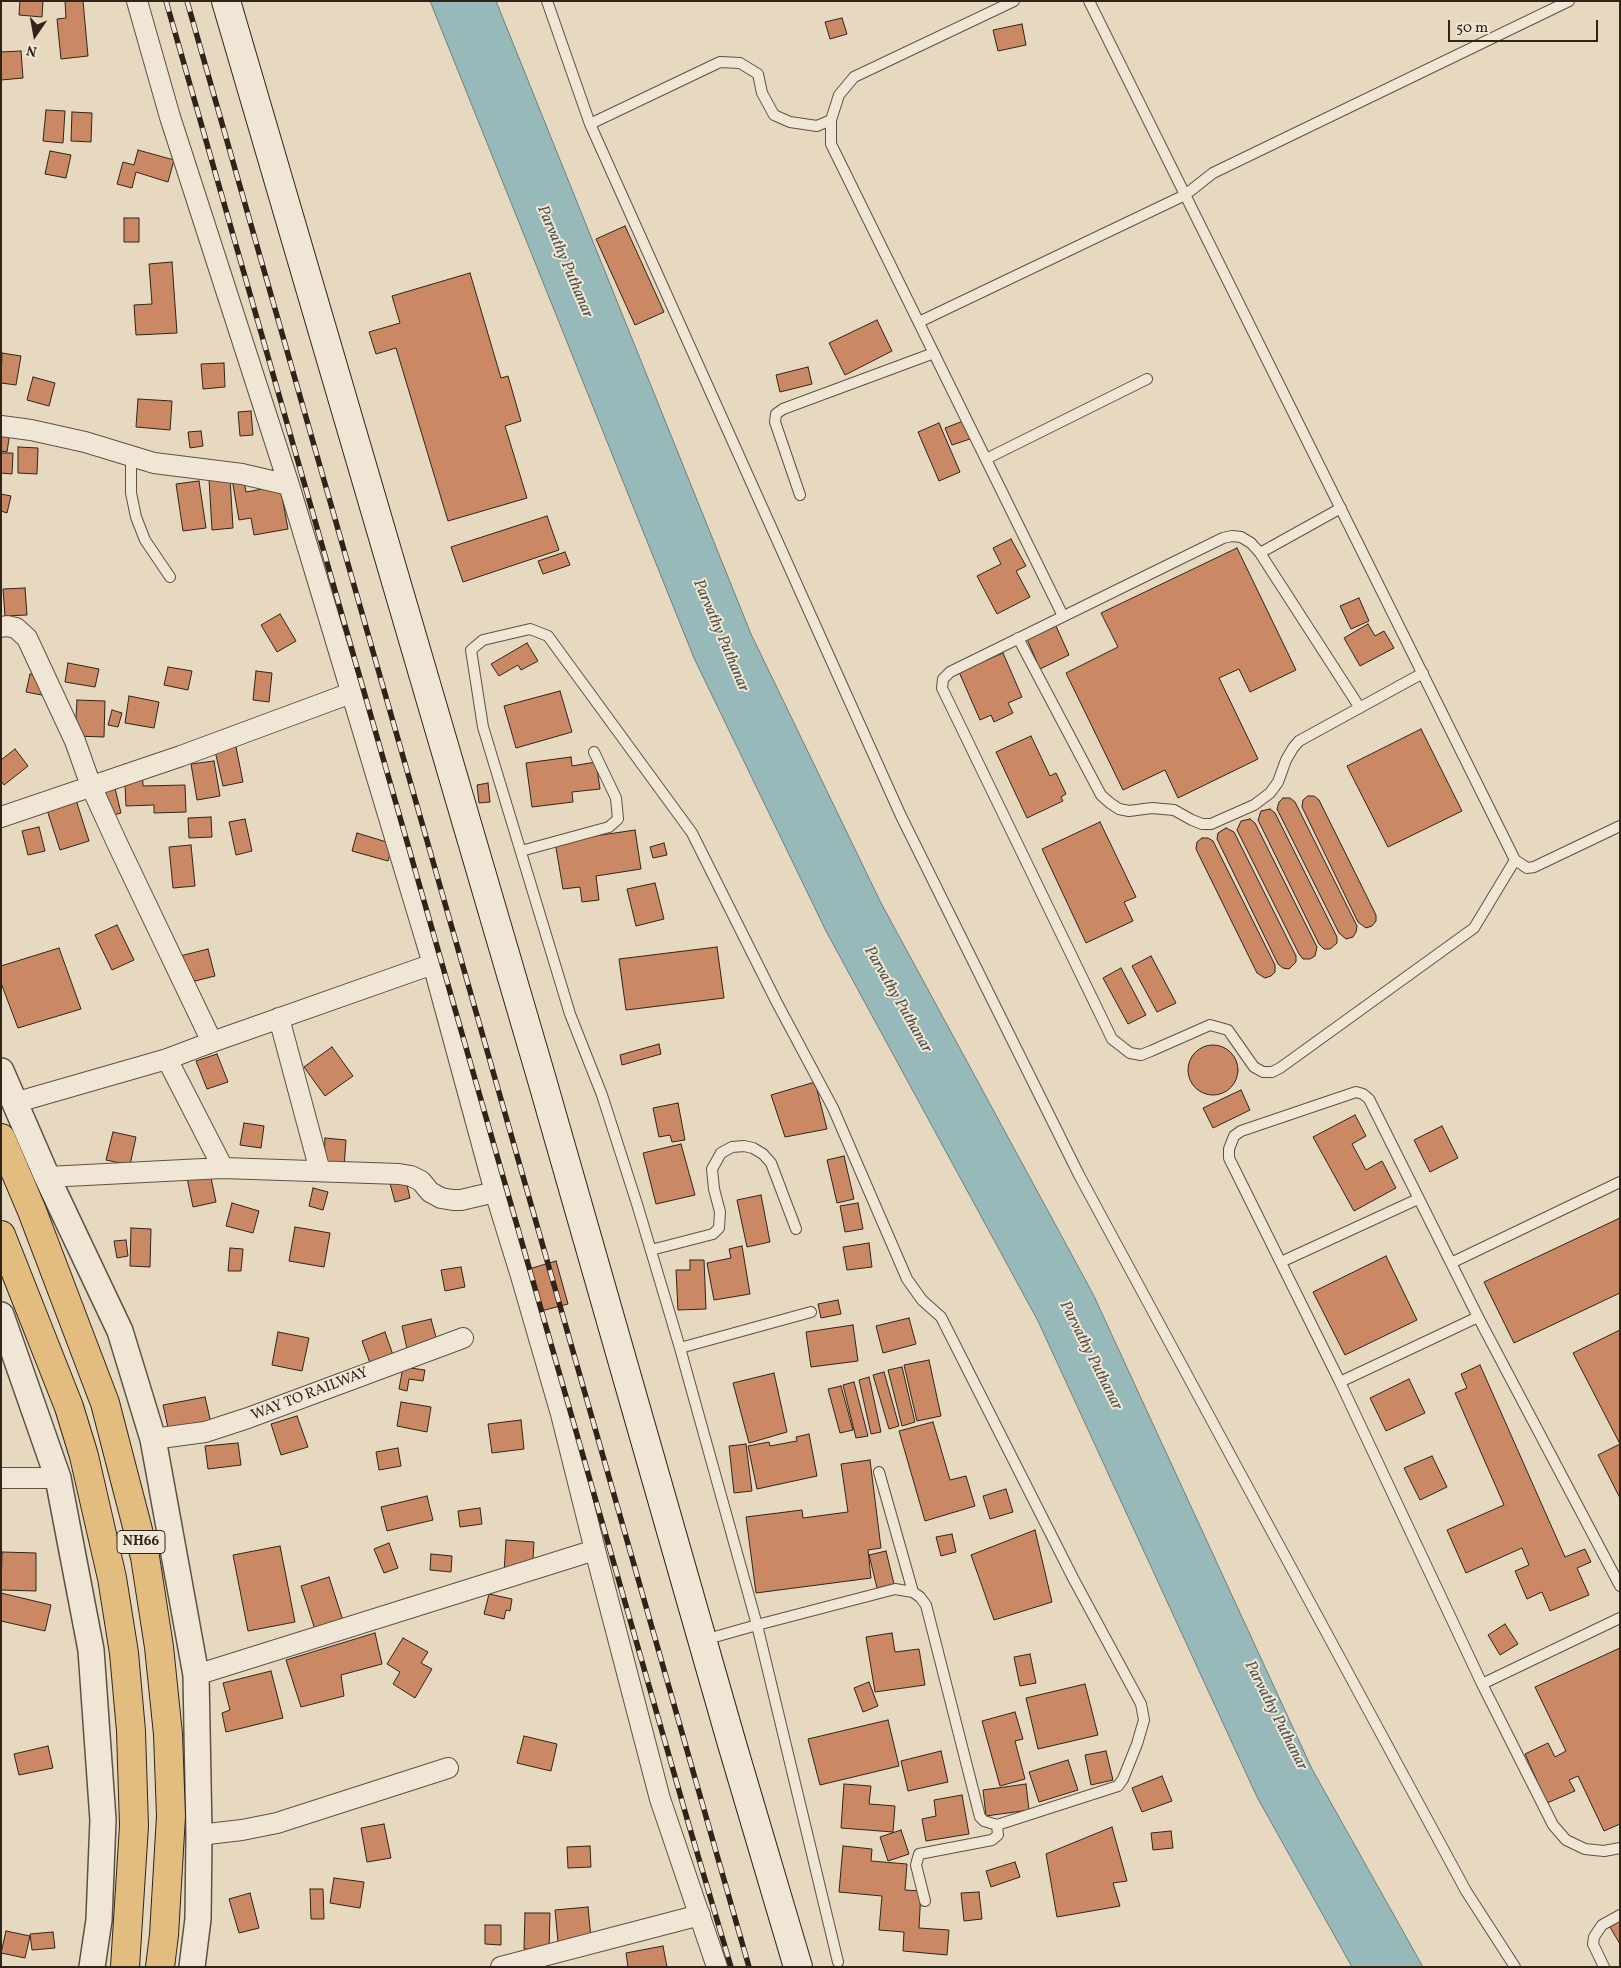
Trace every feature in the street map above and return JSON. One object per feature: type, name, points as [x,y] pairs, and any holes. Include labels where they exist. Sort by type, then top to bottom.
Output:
[{"type":"highway","name":"NH66","points":[[1,1138],[32,1211],[105,1403],[145,1556],[159,1647],[168,1743],[171,1816],[164,1935],[160,1967]]},
{"type":"highway","name":"NH66","points":[[1,1235],[69,1407],[84,1456],[112,1578],[124,1653],[131,1731],[134,1816],[125,1967]]},
{"type":"main road","points":[[226,1],[798,1967]]},
{"type":"street","points":[[137,1],[170,117],[289,486],[433,964],[495,1192],[561,1414],[660,1800],[717,1967]]},
{"type":"street","points":[[1,426],[31,430],[85,442],[154,463],[242,474],[289,486]]},
{"type":"street","points":[[1,627],[16,628],[27,638],[75,741],[91,786],[212,1042]]},
{"type":"street","points":[[1,817],[181,756],[351,693]]},
{"type":"street","points":[[14,1102],[166,1059],[433,964]]},
{"type":"street","points":[[279,1018],[320,1171]]},
{"type":"street","points":[[166,1059],[223,1168]]},
{"type":"street","points":[[1,1071],[47,1177],[120,1331],[153,1439],[196,1675],[199,1835],[198,1919],[192,1967]]},
{"type":"street","points":[[47,1177],[223,1168],[320,1171],[411,1176],[421,1182],[430,1192],[441,1198],[453,1200],[495,1192]]},
{"type":"street","points":[[1,1315],[58,1478],[90,1650],[103,1810],[99,1920],[92,1967]]},
{"type":"street","name":"WAY TO RAILWAY","points":[[153,1439],[205,1432],[248,1418],[464,1338]]},
{"type":"street","points":[[1,1478],[58,1478]]},
{"type":"street","points":[[196,1675],[595,1550]]},
{"type":"street","points":[[199,1835],[242,1830],[277,1823],[448,1768]]},
{"type":"street","points":[[500,1967],[700,1915]]},
{"type":"lane","points":[[547,1],[590,124],[901,816],[1079,1176],[1466,1891],[1515,1967]]},
{"type":"lane","points":[[1014,1],[854,78],[839,96],[831,120],[831,144],[1063,616]]},
{"type":"lane","points":[[1089,1],[1515,860],[1527,868],[1534,866],[1620,826]]},
{"type":"lane","points":[[919,322],[1186,195],[1213,173],[1568,1]]},
{"type":"lane","points":[[590,124],[720,62],[740,63],[758,74],[762,93],[774,114],[790,122],[817,126],[831,120]]},
{"type":"lane","points":[[800,495],[774,422],[776,414],[783,409],[934,353]]},
{"type":"lane","points":[[986,459],[1147,379]]},
{"type":"lane","points":[[131,456],[131,493],[136,517],[146,540],[170,577]]},
{"type":"lane","points":[[1260,553],[1341,508]]},
{"type":"lane","points":[[1360,708],[1260,553],[1251,543],[1241,537],[1232,536],[1223,538],[950,672],[944,679],[942,688],[1112,1039],[1130,1053],[1141,1055],[1151,1052],[1210,1025],[1228,1030],[1254,1067],[1263,1072],[1272,1072],[1280,1068],[1474,928],[1515,860]]},
{"type":"lane","points":[[704,1640],[757,1625],[895,1589],[913,1592],[926,1605],[980,1817],[984,1821],[997,1825],[1118,1786],[1123,1779],[1142,1731],[1144,1720],[1141,1704],[1073,1578],[941,1317],[922,1300],[907,1279],[833,1108],[776,1001],[692,833],[548,636],[530,630],[483,640],[471,650],[483,726],[570,1014],[602,1095],[680,1348],[757,1625],[838,1962]]},
{"type":"lane","points":[[1018,638],[1102,795],[1119,809],[1129,811],[1165,808],[1174,810],[1192,820],[1211,824],[1254,805],[1270,793],[1278,782],[1286,760],[1300,741],[1423,673]]},
{"type":"lane","points":[[521,852],[609,827],[618,819],[616,798],[594,752]]},
{"type":"lane","points":[[1620,1586],[1478,1317],[1369,1099],[1363,1094],[1349,1093],[1240,1131],[1234,1136],[1230,1142],[1230,1158],[1340,1382],[1482,1684],[1553,1824],[1566,1840],[1584,1849],[1604,1851],[1620,1848]]},
{"type":"lane","points":[[651,1250],[714,1234],[720,1228],[720,1212],[714,1189],[712,1170],[721,1153],[732,1147],[744,1146],[764,1154],[771,1163],[783,1190],[796,1229]]},
{"type":"lane","points":[[1451,1263],[1620,1182]]},
{"type":"lane","points":[[1280,1262],[1418,1199]]},
{"type":"lane","points":[[680,1348],[811,1312]]},
{"type":"lane","points":[[1340,1382],[1478,1317]]},
{"type":"lane","points":[[879,1472],[913,1592]]},
{"type":"lane","points":[[1482,1684],[1620,1618]]},
{"type":"lane","points":[[925,1901],[916,1865],[918,1854],[992,1840],[998,1835],[997,1825]]},
{"type":"lane","points":[[1604,1967],[1593,1944],[1594,1937],[1602,1926],[1620,1915]]},
{"type":"water","name":"Parvathy Puthanar","points":[[430,1],[496,1],[751,634],[881,903],[1093,1294],[1312,1769],[1423,1967],[1352,1967],[1257,1797],[1038,1321],[826,931],[694,658]]},
{"type":"building","points":[[20,1],[43,1],[42,17],[19,15]]},
{"type":"building","points":[[65,1],[83,1],[88,56],[61,59],[57,19],[66,18]]},
{"type":"building","points":[[842,18],[847,34],[830,39],[825,22]]},
{"type":"building","points":[[1022,24],[1026,45],[998,51],[993,30]]},
{"type":"building","points":[[21,51],[23,78],[1,80],[1,52]]},
{"type":"building","points":[[46,110],[65,111],[63,143],[43,141]]},
{"type":"building","points":[[72,112],[92,113],[91,142],[71,141]]},
{"type":"building","points":[[138,150],[174,160],[168,182],[136,172],[132,188],[117,184],[123,162],[134,165]]},
{"type":"building","points":[[50,151],[71,155],[66,178],[45,174]]},
{"type":"building","points":[[124,218],[139,218],[139,242],[124,242]]},
{"type":"building","points":[[625,226],[664,312],[635,325],[596,239]]},
{"type":"building","points":[[172,262],[177,333],[136,335],[134,305],[152,304],[149,264]]},
{"type":"building","points":[[470,273],[501,378],[508,376],[521,421],[505,426],[527,498],[448,521],[396,348],[376,354],[369,332],[400,323],[392,296]]},
{"type":"building","points":[[877,320],[892,351],[845,375],[829,343]]},
{"type":"building","points":[[2,353],[21,356],[16,385],[1,383]]},
{"type":"building","points":[[224,363],[225,387],[203,389],[201,364]]},
{"type":"building","points":[[808,367],[812,384],[780,392],[776,375]]},
{"type":"building","points":[[33,377],[55,383],[49,406],[27,400]]},
{"type":"building","points":[[138,399],[172,401],[170,430],[136,427]]},
{"type":"building","points":[[251,411],[253,435],[240,436],[238,412]]},
{"type":"building","points":[[966,420],[973,438],[952,445],[945,428]]},
{"type":"building","points":[[939,423],[960,472],[939,481],[918,432]]},
{"type":"building","points":[[1,431],[10,432],[7,452],[1,451]]},
{"type":"building","points":[[201,431],[203,446],[190,448],[188,432]]},
{"type":"building","points":[[18,447],[38,448],[37,474],[18,473]]},
{"type":"building","points":[[1,453],[13,453],[12,474],[1,473]]},
{"type":"building","points":[[243,477],[246,492],[280,486],[288,529],[254,535],[251,518],[239,520],[232,479]]},
{"type":"building","points":[[230,478],[233,528],[212,530],[209,479]]},
{"type":"building","points":[[199,481],[206,528],[183,531],[176,484]]},
{"type":"building","points":[[1,494],[11,496],[7,513],[1,511]]},
{"type":"building","points":[[547,516],[559,550],[463,582],[451,547]]},
{"type":"building","points":[[1011,539],[1026,566],[1016,571],[1030,597],[997,614],[977,576],[1001,564],[993,548]]},
{"type":"building","points":[[1237,548],[1296,670],[1250,692],[1239,669],[1219,678],[1258,759],[1178,798],[1165,770],[1123,790],[1066,673],[1118,647],[1101,613]]},
{"type":"building","points":[[565,552],[570,565],[543,574],[538,561]]},
{"type":"building","points":[[25,588],[27,615],[5,616],[3,589]]},
{"type":"building","points":[[1359,598],[1369,621],[1351,629],[1340,606]]},
{"type":"building","points":[[280,614],[296,641],[277,652],[261,625]]},
{"type":"building","points":[[1368,624],[1375,636],[1384,631],[1394,648],[1360,666],[1344,638]]},
{"type":"building","points":[[1056,626],[1069,655],[1040,669],[1027,639]]},
{"type":"building","points":[[527,643],[538,661],[521,670],[518,665],[499,676],[491,664]]},
{"type":"building","points":[[1003,653],[1022,697],[1008,703],[1013,713],[994,722],[991,715],[980,720],[959,672]]},
{"type":"building","points":[[68,663],[99,669],[95,687],[65,682]]},
{"type":"building","points":[[168,667],[192,671],[188,690],[164,685]]},
{"type":"building","points":[[256,671],[272,673],[269,702],[253,700]]},
{"type":"building","points":[[30,674],[51,678],[47,696],[26,692]]},
{"type":"building","points":[[560,691],[572,732],[516,748],[504,706]]},
{"type":"building","points":[[129,696],[159,702],[154,728],[125,723]]},
{"type":"building","points":[[77,700],[105,701],[104,737],[75,736]]},
{"type":"building","points":[[112,710],[122,713],[118,727],[108,725]]},
{"type":"building","points":[[1421,729],[1462,811],[1388,847],[1347,766]]},
{"type":"building","points":[[1031,736],[1050,776],[1056,773],[1066,794],[1061,797],[1063,801],[1027,818],[996,752]]},
{"type":"building","points":[[236,747],[243,782],[223,786],[215,751]]},
{"type":"building","points":[[15,749],[28,766],[4,785],[1,781],[1,760]]},
{"type":"building","points":[[571,757],[572,766],[596,762],[600,789],[572,792],[573,802],[532,807],[526,763]]},
{"type":"building","points":[[214,761],[220,796],[197,800],[191,764]]},
{"type":"building","points":[[142,763],[143,786],[185,785],[186,812],[154,813],[154,805],[126,806],[124,764]]},
{"type":"building","points":[[112,776],[121,813],[95,820],[86,782]]},
{"type":"building","points":[[488,783],[490,802],[479,803],[477,785]]},
{"type":"building","points":[[1308,796],[1314,796],[1319,800],[1376,915],[1376,921],[1372,926],[1366,928],[1358,922],[1302,807],[1303,800]]},
{"type":"building","points":[[75,797],[89,841],[60,850],[46,807]]},
{"type":"building","points":[[1283,798],[1290,798],[1295,802],[1357,926],[1353,937],[1346,939],[1339,933],[1277,809],[1279,802]]},
{"type":"building","points":[[1270,809],[1275,813],[1337,937],[1337,943],[1330,949],[1324,949],[1319,944],[1258,820],[1261,811]]},
{"type":"building","points":[[211,817],[212,837],[189,838],[188,818]]},
{"type":"building","points":[[245,819],[252,851],[236,855],[229,822]]},
{"type":"building","points":[[1250,819],[1255,823],[1317,947],[1315,956],[1310,959],[1303,959],[1299,954],[1237,830],[1241,821]]},
{"type":"building","points":[[1100,822],[1136,897],[1124,902],[1133,921],[1086,943],[1042,849]]},
{"type":"building","points":[[39,827],[45,851],[28,855],[22,831]]},
{"type":"building","points":[[1226,828],[1234,832],[1296,956],[1296,962],[1289,969],[1283,968],[1278,964],[1217,839],[1218,833]]},
{"type":"building","points":[[635,830],[641,869],[596,876],[599,900],[582,902],[580,887],[563,889],[555,842]]},
{"type":"building","points":[[357,833],[393,844],[388,861],[352,851]]},
{"type":"building","points":[[1202,838],[1208,838],[1213,841],[1275,965],[1275,972],[1271,976],[1265,978],[1257,973],[1196,849],[1197,842]]},
{"type":"building","points":[[664,843],[667,855],[653,858],[650,847]]},
{"type":"building","points":[[191,845],[195,886],[173,888],[169,847]]},
{"type":"building","points":[[655,883],[664,919],[636,926],[627,889]]},
{"type":"building","points":[[117,925],[134,960],[112,970],[95,935]]},
{"type":"building","points":[[717,947],[724,998],[626,1010],[619,959]]},
{"type":"building","points":[[59,948],[81,1009],[18,1028],[1,983],[1,966]]},
{"type":"building","points":[[208,949],[215,976],[187,983],[180,956]]},
{"type":"building","points":[[1151,956],[1176,1003],[1157,1012],[1132,966]]},
{"type":"building","points":[[1121,968],[1146,1015],[1128,1024],[1103,978]]},
{"type":"building","points":[[659,1044],[661,1054],[622,1065],[620,1055]]},
{"type":"building","points":[[1213,1045],[1223,1047],[1231,1052],[1236,1060],[1238,1070],[1236,1080],[1231,1088],[1223,1093],[1213,1095],[1203,1093],[1195,1088],[1190,1080],[1188,1070],[1190,1060],[1195,1052],[1203,1047]]},
{"type":"building","points":[[332,1047],[353,1076],[325,1096],[304,1067]]},
{"type":"building","points":[[217,1054],[228,1082],[207,1089],[196,1061]]},
{"type":"building","points":[[815,1082],[827,1129],[785,1137],[771,1095]]},
{"type":"building","points":[[1241,1090],[1250,1110],[1213,1128],[1203,1108]]},
{"type":"building","points":[[678,1103],[685,1140],[672,1142],[670,1135],[659,1137],[653,1108]]},
{"type":"building","points":[[1355,1115],[1366,1136],[1352,1144],[1366,1170],[1382,1161],[1396,1188],[1354,1211],[1313,1137]]},
{"type":"building","points":[[244,1123],[264,1126],[261,1148],[240,1145]]},
{"type":"building","points":[[1442,1126],[1458,1158],[1430,1172],[1414,1140]]},
{"type":"building","points":[[113,1132],[136,1137],[130,1165],[106,1160]]},
{"type":"building","points":[[325,1138],[346,1140],[344,1167],[324,1165]]},
{"type":"building","points":[[681,1144],[695,1195],[656,1204],[643,1153]]},
{"type":"building","points":[[844,1156],[854,1199],[837,1203],[827,1160]]},
{"type":"building","points":[[210,1173],[216,1202],[193,1207],[187,1178]]},
{"type":"building","points":[[405,1176],[410,1198],[395,1202],[389,1180]]},
{"type":"building","points":[[313,1188],[328,1192],[323,1210],[309,1206]]},
{"type":"building","points":[[761,1195],[770,1242],[747,1247],[737,1200]]},
{"type":"building","points":[[232,1203],[259,1211],[253,1233],[226,1226]]},
{"type":"building","points":[[858,1203],[863,1229],[845,1232],[840,1206]]},
{"type":"building","points":[[1620,1218],[1620,1293],[1514,1343],[1484,1282]]},
{"type":"building","points":[[295,1227],[330,1233],[324,1267],[289,1261]]},
{"type":"building","points":[[131,1228],[151,1229],[150,1267],[130,1266]]},
{"type":"building","points":[[126,1240],[128,1256],[117,1258],[114,1241]]},
{"type":"building","points":[[869,1243],[872,1267],[847,1270],[843,1247]]},
{"type":"building","points":[[742,1246],[750,1294],[714,1300],[707,1263],[731,1258],[729,1249]]},
{"type":"building","points":[[230,1248],[243,1249],[241,1271],[228,1271]]},
{"type":"building","points":[[1386,1256],[1417,1320],[1345,1355],[1313,1292]]},
{"type":"building","points":[[690,1260],[704,1260],[706,1309],[678,1310],[676,1270],[690,1270]]},
{"type":"building","points":[[556,1261],[568,1304],[541,1311],[529,1269]]},
{"type":"building","points":[[461,1267],[465,1287],[445,1291],[441,1270]]},
{"type":"building","points":[[838,1300],[841,1314],[821,1318],[818,1304]]},
{"type":"building","points":[[909,1318],[916,1344],[883,1353],[876,1326]]},
{"type":"building","points":[[431,1319],[437,1341],[407,1349],[402,1326]]},
{"type":"building","points":[[853,1325],[858,1361],[811,1367],[806,1332]]},
{"type":"building","points":[[1620,1330],[1620,1444],[1573,1353]]},
{"type":"building","points":[[278,1332],[309,1338],[302,1371],[272,1365]]},
{"type":"building","points":[[385,1332],[393,1355],[370,1363],[362,1341]]},
{"type":"building","points":[[929,1360],[941,1416],[917,1421],[904,1365]]},
{"type":"building","points":[[1480,1365],[1565,1557],[1585,1549],[1591,1562],[1577,1568],[1589,1595],[1550,1611],[1542,1592],[1527,1599],[1515,1571],[1529,1565],[1522,1548],[1466,1573],[1447,1530],[1504,1505],[1455,1393],[1467,1388],[1461,1374]]},
{"type":"building","points":[[403,1367],[425,1370],[423,1381],[409,1379],[407,1391],[399,1389]]},
{"type":"building","points":[[902,1367],[915,1422],[902,1426],[888,1370]]},
{"type":"building","points":[[884,1372],[899,1426],[889,1429],[873,1375]]},
{"type":"building","points":[[774,1373],[787,1432],[749,1443],[733,1383]]},
{"type":"building","points":[[869,1377],[881,1432],[871,1434],[859,1380]]},
{"type":"building","points":[[1409,1379],[1425,1413],[1386,1431],[1370,1398]]},
{"type":"building","points":[[854,1382],[868,1436],[856,1438],[843,1385]]},
{"type":"building","points":[[841,1386],[853,1430],[840,1433],[828,1389]]},
{"type":"building","points":[[205,1397],[211,1423],[169,1432],[163,1405]]},
{"type":"building","points":[[401,1402],[431,1407],[427,1432],[397,1426]]},
{"type":"building","points":[[297,1416],[308,1447],[281,1455],[271,1424]]},
{"type":"building","points":[[521,1420],[524,1449],[492,1453],[488,1424]]},
{"type":"building","points":[[933,1422],[950,1480],[966,1476],[975,1506],[925,1521],[899,1431]]},
{"type":"building","points":[[809,1434],[817,1476],[757,1489],[748,1446],[769,1442],[770,1446],[797,1441],[796,1437]]},
{"type":"building","points":[[238,1443],[241,1465],[208,1469],[205,1446]]},
{"type":"building","points":[[746,1444],[752,1491],[734,1493],[729,1446]]},
{"type":"building","points":[[1620,1444],[1620,1498],[1598,1455]]},
{"type":"building","points":[[398,1448],[401,1466],[379,1470],[376,1452]]},
{"type":"building","points":[[1432,1456],[1447,1487],[1420,1500],[1404,1468]]},
{"type":"building","points":[[870,1460],[881,1548],[868,1550],[871,1578],[756,1593],[746,1517],[802,1510],[803,1518],[848,1512],[841,1464]]},
{"type":"building","points":[[1006,1489],[1013,1512],[990,1519],[983,1496]]},
{"type":"building","points":[[427,1496],[433,1520],[387,1531],[381,1507]]},
{"type":"building","points":[[480,1508],[482,1524],[460,1527],[458,1511]]},
{"type":"building","points":[[1035,1530],[1052,1602],[994,1620],[971,1555]]},
{"type":"building","points":[[952,1534],[956,1552],[941,1556],[936,1537]]},
{"type":"building","points":[[506,1540],[534,1542],[532,1575],[504,1573]]},
{"type":"building","points":[[389,1543],[398,1568],[384,1573],[374,1549]]},
{"type":"building","points":[[280,1546],[295,1622],[248,1631],[233,1555]]},
{"type":"building","points":[[886,1551],[894,1584],[877,1588],[869,1555]]},
{"type":"building","points":[[2,1552],[36,1553],[36,1591],[1,1590]]},
{"type":"building","points":[[431,1554],[452,1556],[451,1572],[430,1570]]},
{"type":"building","points":[[329,1577],[346,1630],[318,1639],[301,1586]]},
{"type":"building","points":[[1,1593],[51,1605],[45,1631],[1,1621]]},
{"type":"building","points":[[489,1594],[512,1599],[510,1611],[506,1610],[504,1619],[484,1614]]},
{"type":"building","points":[[1505,1624],[1518,1644],[1500,1655],[1488,1635]]},
{"type":"building","points":[[375,1633],[382,1664],[341,1675],[344,1696],[301,1707],[286,1660]]},
{"type":"building","points":[[892,1633],[895,1652],[919,1649],[925,1685],[875,1692],[866,1637]]},
{"type":"building","points":[[403,1638],[428,1652],[421,1663],[432,1669],[415,1698],[393,1684],[400,1672],[387,1664]]},
{"type":"building","points":[[1620,1648],[1620,1824],[1604,1831],[1578,1776],[1569,1780],[1575,1791],[1547,1803],[1525,1754],[1548,1743],[1555,1757],[1566,1751],[1535,1687]]},
{"type":"building","points":[[1030,1654],[1036,1683],[1020,1686],[1014,1657]]},
{"type":"building","points":[[271,1671],[283,1718],[226,1732],[222,1713],[230,1710],[223,1683]]},
{"type":"building","points":[[869,1682],[878,1706],[863,1712],[854,1688]]},
{"type":"building","points":[[1085,1684],[1098,1735],[1038,1749],[1026,1698]]},
{"type":"building","points":[[1015,1712],[1023,1739],[1015,1741],[1025,1779],[1000,1786],[982,1721]]},
{"type":"building","points":[[888,1720],[899,1766],[820,1785],[808,1739]]},
{"type":"building","points":[[524,1736],[557,1744],[551,1771],[517,1763]]},
{"type":"building","points":[[48,1746],[53,1768],[19,1775],[14,1754]]},
{"type":"building","points":[[941,1751],[948,1782],[908,1791],[901,1761]]},
{"type":"building","points":[[1106,1751],[1113,1780],[1091,1785],[1085,1755]]},
{"type":"building","points":[[1068,1760],[1078,1790],[1039,1802],[1029,1772]]},
{"type":"building","points":[[1162,1776],[1172,1801],[1142,1812],[1132,1788]]},
{"type":"building","points":[[844,1784],[871,1786],[869,1804],[895,1806],[893,1832],[841,1828]]},
{"type":"building","points":[[1026,1784],[1029,1810],[986,1816],[983,1790]]},
{"type":"building","points":[[962,1795],[969,1834],[926,1841],[922,1819],[936,1816],[934,1800]]},
{"type":"building","points":[[384,1824],[391,1858],[367,1862],[361,1828]]},
{"type":"building","points":[[1112,1827],[1127,1881],[1113,1883],[1120,1906],[1057,1917],[1046,1854]]},
{"type":"building","points":[[901,1830],[909,1854],[888,1861],[880,1837]]},
{"type":"building","points":[[1171,1831],[1173,1848],[1153,1850],[1151,1833]]},
{"type":"building","points":[[590,1846],[591,1867],[568,1868],[567,1847]]},
{"type":"building","points":[[843,1846],[872,1849],[871,1861],[907,1864],[905,1890],[921,1891],[919,1928],[949,1930],[947,1955],[903,1951],[904,1932],[879,1930],[882,1896],[839,1892]]},
{"type":"building","points":[[1015,1862],[1020,1877],[991,1887],[986,1871]]},
{"type":"building","points":[[334,1878],[364,1882],[360,1908],[330,1903]]},
{"type":"building","points":[[310,1889],[323,1889],[324,1919],[311,1919]]},
{"type":"building","points":[[979,1892],[982,1919],[964,1921],[961,1893]]},
{"type":"building","points":[[250,1893],[259,1928],[239,1933],[229,1899]]},
{"type":"building","points":[[588,1907],[591,1938],[558,1942],[555,1910]]},
{"type":"building","points":[[525,1913],[550,1913],[549,1950],[524,1949]]},
{"type":"building","points":[[1620,1921],[1620,1944],[1610,1927]]},
{"type":"building","points":[[485,1925],[501,1925],[501,1945],[485,1944]]},
{"type":"building","points":[[6,1931],[30,1936],[25,1958],[1,1953]]},
{"type":"building","points":[[53,1932],[55,1948],[32,1950],[30,1934]]},
{"type":"building","points":[[663,1946],[667,1967],[628,1967],[626,1953]]},
{"type":"railway","points":[[166,1],[731,1967]]},
{"type":"railway","points":[[187,1],[749,1967]]}]
